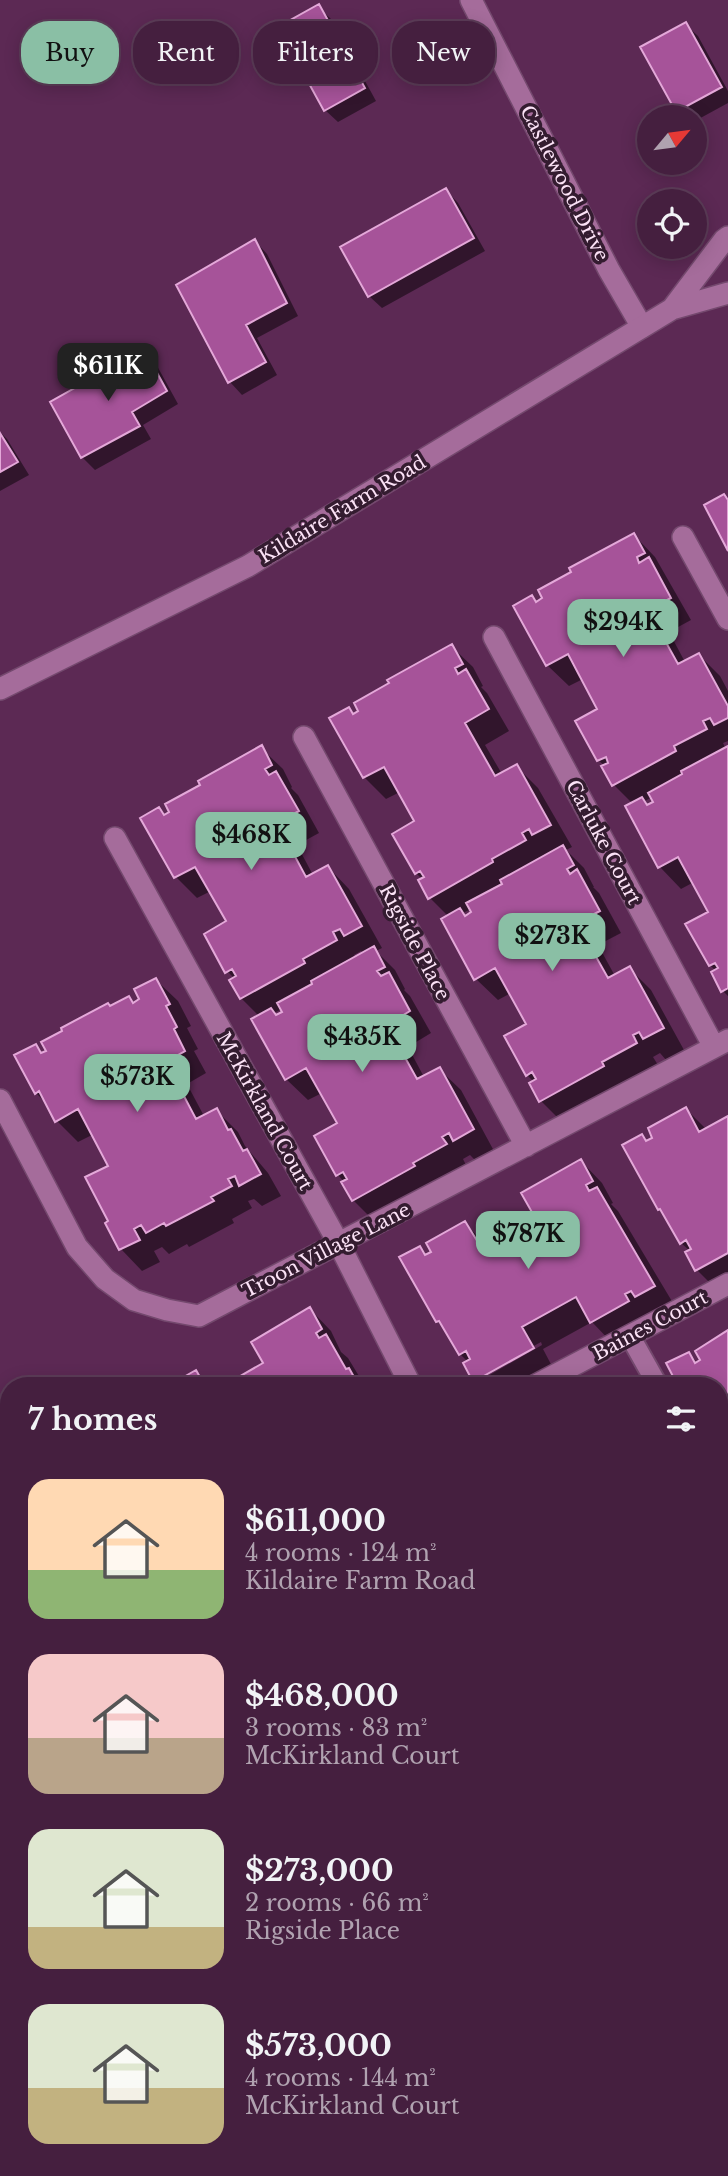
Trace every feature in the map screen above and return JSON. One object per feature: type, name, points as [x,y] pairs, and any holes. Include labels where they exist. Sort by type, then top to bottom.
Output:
[{"type":"street","name":"Castlewood Drive","points":[[471,0],[609,270],[642,327]]},
{"type":"street","name":"Kildaire Farm Road","points":[[672,309],[723,240],[728,237]]},
{"type":"street","name":"Kildaire Farm Road","points":[[0,689],[248,566],[672,309],[728,293]]},
{"type":"street","points":[[683,537],[728,619]]},
{"type":"street","name":"Carluke Court","points":[[494,637],[721,1043]]},
{"type":"street","name":"Rigside Place","points":[[304,737],[526,1146]]},
{"type":"street","name":"McKirkland Court","points":[[116,838],[339,1244],[406,1377]]},
{"type":"street","name":"Troon Village Lane","points":[[0,1100],[77,1247],[105,1279],[134,1300],[199,1316],[721,1043]]},
{"type":"street","name":"Baines Court","points":[[551,1377],[728,1284]]},
{"type":"lane","points":[[630,1336],[653,1377]]},
{"type":"building","points":[[319,4],[328,21],[289,21]]},
{"type":"building","points":[[686,22],[722,87],[689,105],[672,105],[640,47]]},
{"type":"building","points":[[309,84],[363,84],[365,88],[324,111]]},
{"type":"building","points":[[446,188],[474,238],[368,297],[340,247]]},
{"type":"building","points":[[255,239],[287,303],[246,325],[266,362],[228,383],[176,285]]},
{"type":"building","points":[[144,349],[167,391],[132,412],[140,426],[81,458],[50,402]]},
{"type":"building","points":[[0,433],[18,462],[0,472]]},
{"type":"building","points":[[724,494],[728,500],[728,551],[704,505]]},
{"type":"building","points":[[634,533],[645,553],[637,557],[639,563],[649,557],[671,598],[648,610],[678,664],[699,653],[728,706],[728,718],[714,725],[710,718],[703,721],[707,729],[674,746],[676,751],[612,786],[601,766],[608,763],[606,757],[597,761],[575,721],[597,709],[568,654],[546,666],[513,606],[532,595],[536,602],[542,598],[538,590],[571,572],[569,568]]},
{"type":"building","points":[[452,644],[463,664],[455,668],[458,674],[466,669],[489,709],[465,723],[495,776],[517,764],[551,825],[532,835],[529,829],[522,833],[526,840],[428,899],[418,880],[424,877],[420,871],[415,874],[392,834],[414,821],[384,767],[363,778],[329,718],[349,707],[353,714],[358,711],[354,703],[389,683],[387,680]]},
{"type":"building","points":[[262,745],[272,765],[265,769],[269,775],[276,771],[299,811],[277,823],[306,877],[328,865],[362,926],[344,936],[340,929],[333,932],[337,940],[303,959],[305,963],[240,999],[229,980],[236,976],[232,969],[225,973],[204,934],[226,921],[195,867],[174,878],[140,818],[159,807],[164,815],[169,812],[165,804],[200,785],[198,781]]},
{"type":"building","points":[[728,746],[728,988],[721,992],[711,972],[718,968],[715,963],[709,966],[685,924],[708,912],[678,857],[658,868],[625,806],[642,797],[647,805],[653,802],[648,793],[682,774],[681,771]]},
{"type":"building","points":[[563,845],[574,865],[567,869],[570,874],[577,869],[600,911],[577,923],[608,978],[630,966],[664,1028],[643,1039],[639,1032],[633,1035],[637,1043],[602,1062],[604,1066],[539,1102],[529,1083],[536,1079],[532,1072],[526,1076],[504,1036],[526,1024],[495,968],[474,980],[441,919],[460,908],[465,916],[471,912],[466,903],[502,884],[500,880]]},
{"type":"building","points":[[374,946],[385,967],[377,971],[381,976],[389,972],[410,1011],[387,1025],[417,1079],[440,1067],[474,1129],[453,1141],[449,1133],[442,1137],[447,1144],[413,1163],[415,1166],[352,1201],[341,1182],[347,1179],[343,1172],[336,1176],[314,1136],[337,1123],[306,1068],[285,1080],[251,1019],[271,1008],[276,1015],[282,1012],[277,1003]]},
{"type":"building","points":[[156,978],[170,1004],[166,1006],[185,1051],[166,1062],[196,1119],[217,1108],[228,1130],[231,1129],[243,1151],[247,1149],[261,1174],[239,1186],[235,1176],[228,1179],[232,1186],[211,1197],[214,1201],[166,1226],[164,1223],[146,1233],[141,1225],[134,1229],[140,1240],[119,1250],[105,1223],[108,1221],[85,1177],[108,1166],[78,1109],[55,1122],[39,1091],[35,1094],[14,1055],[36,1044],[41,1053],[46,1051],[41,1042],[62,1031],[61,1028],[108,1003],[110,1006],[129,996],[133,1003],[139,999],[134,989]]},
{"type":"building","points":[[686,1107],[699,1132],[728,1116],[728,1253],[695,1271],[685,1252],[691,1249],[686,1240],[680,1244],[622,1145],[642,1134],[646,1141],[652,1138],[648,1128]]},
{"type":"building","points":[[581,1159],[593,1181],[586,1185],[589,1191],[597,1187],[655,1286],[635,1297],[631,1291],[625,1294],[629,1301],[590,1323],[576,1297],[522,1327],[534,1348],[482,1377],[470,1377],[463,1363],[470,1359],[466,1351],[459,1355],[439,1321],[436,1322],[399,1257],[420,1246],[425,1255],[431,1252],[426,1243],[465,1221],[479,1244],[533,1214],[521,1193]]},
{"type":"building","points":[[310,1307],[322,1329],[316,1333],[319,1338],[326,1334],[346,1369],[349,1368],[354,1377],[239,1377],[263,1363],[251,1342]]},
{"type":"building","points":[[728,1330],[728,1377],[673,1377],[666,1363],[689,1352],[695,1363],[700,1360],[695,1351]]},
{"type":"building","points":[[196,1370],[200,1377],[184,1377]]}]
